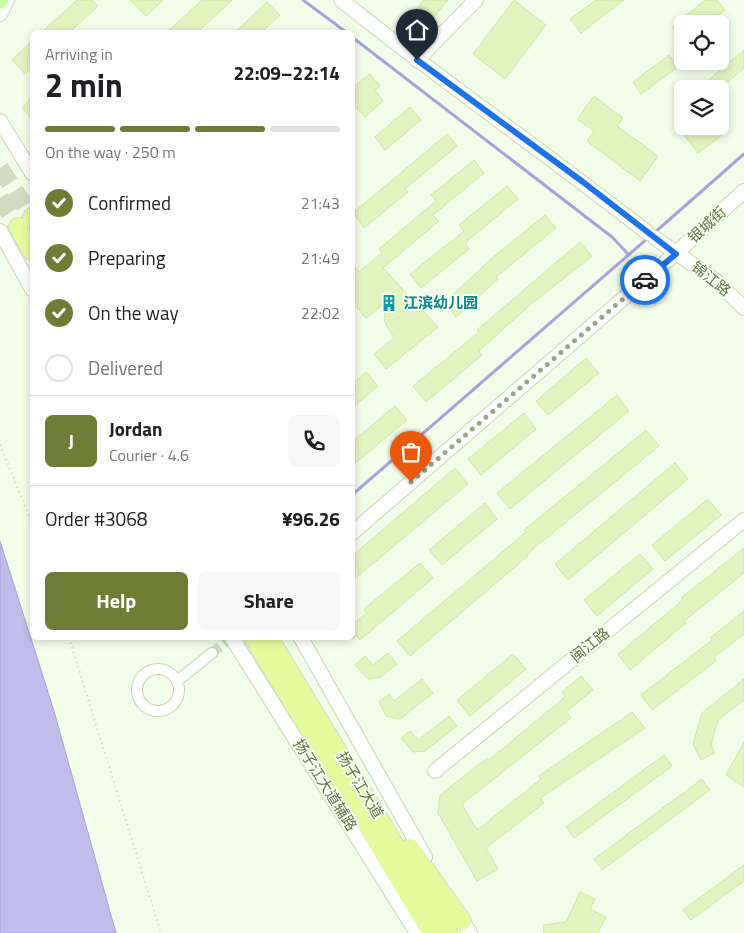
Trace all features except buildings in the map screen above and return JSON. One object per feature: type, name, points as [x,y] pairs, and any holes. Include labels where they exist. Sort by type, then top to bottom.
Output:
[{"type":"highway","points":[[27,221],[30,239]]},
{"type":"highway","name":"扬子江大道","points":[[255,640],[432,933]]},
{"type":"highway","name":"扬子江大道","points":[[271,640],[448,933]]},
{"type":"highway","points":[[337,747],[466,927]]},
{"type":"street","points":[[0,14],[7,0]]},
{"type":"street","name":"锦江路","points":[[341,0],[417,60],[583,182],[676,254],[715,280],[744,308]]},
{"type":"street","points":[[417,60],[476,0]]},
{"type":"street","points":[[0,121],[30,170]]},
{"type":"street","name":"银城街","points":[[355,530],[676,254],[744,191]]},
{"type":"street","points":[[0,231],[30,285]]},
{"type":"street","name":"闽江路","points":[[435,771],[744,520]]},
{"type":"street","name":"扬子江大道辅路","points":[[233,640],[417,933]]},
{"type":"street","points":[[302,640],[466,927]]},
{"type":"street","points":[[178,680],[212,653]]},
{"type":"street","points":[[161,669],[168,671],[178,680],[179,694],[177,701],[167,710],[153,711],[146,708],[138,697],[138,683],[147,672],[161,669]]},
{"type":"path","points":[[0,445],[30,518]]},
{"type":"path","points":[[70,640],[161,933]]},
{"type":"shaded area","points":[[0,541],[54,711],[116,933],[0,933]]},
{"type":"waterway","points":[[303,0],[343,30]]},
{"type":"waterway","points":[[355,39],[612,237],[629,255]]},
{"type":"waterway","points":[[653,234],[744,154]]},
{"type":"waterway","points":[[355,492],[648,238]]},
{"type":"tunnel","points":[[0,168],[30,214]]},
{"type":"tunnel","points":[[0,198],[18,227]]},
{"type":"tunnel","points":[[212,653],[228,640]]},
{"type":"way so far","points":[[411,482],[645,280]]},
{"type":"place","name":"江滨幼儿园","points":[[389,303]]},
{"type":"route","points":[[417,60],[583,182],[676,254],[645,280]]}]
